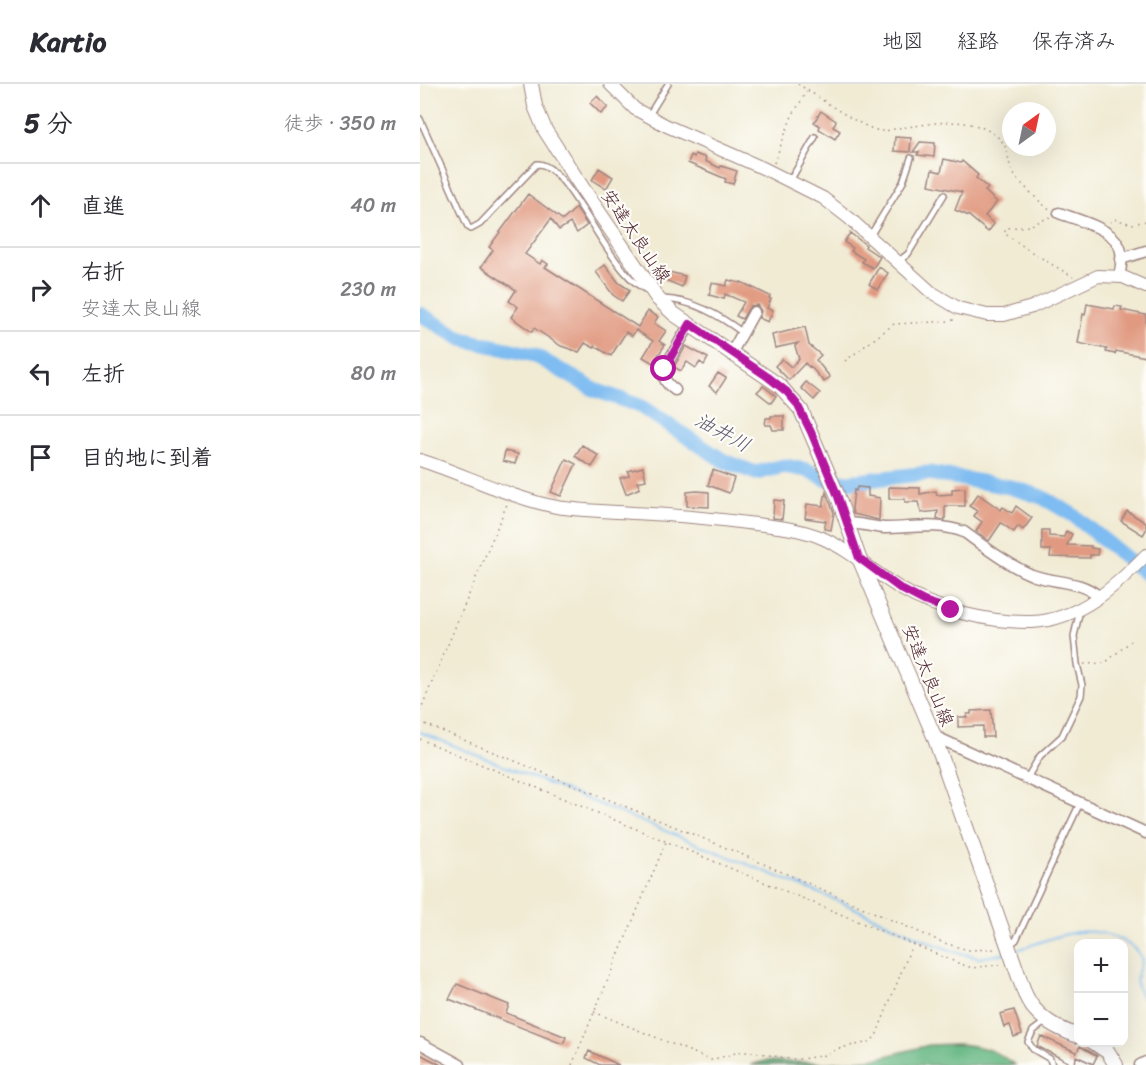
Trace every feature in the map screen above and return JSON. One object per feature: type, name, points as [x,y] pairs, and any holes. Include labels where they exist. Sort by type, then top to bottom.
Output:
[{"type":"main road","name":"安達太良山線","points":[[531,84],[535,106],[545,130],[654,295],[690,324],[787,392],[801,410],[837,494],[859,558],[934,736],[1030,1005],[1046,1021],[1074,1034]]},
{"type":"main road","points":[[1100,1047],[1108,1052],[1116,1065]]},
{"type":"street","points":[[610,84],[635,109],[823,198],[899,261],[931,292],[964,311],[1004,315],[1032,307],[1098,276],[1119,277],[1146,287]]},
{"type":"street","points":[[1059,213],[1101,229],[1114,238],[1119,245],[1121,259],[1119,277]]},
{"type":"street","points":[[1121,259],[1146,251]]},
{"type":"street","points":[[732,352],[754,312]]},
{"type":"street","points":[[675,390],[663,376],[664,369],[690,324]]},
{"type":"street","points":[[420,460],[511,493],[564,507],[708,518],[777,526],[819,537],[859,558],[901,589],[924,601],[951,610],[1007,621],[1032,622],[1052,619],[1081,609],[1125,577],[1146,555]]},
{"type":"street","points":[[847,523],[881,528],[939,526],[954,529],[1029,573],[1074,584],[1096,593],[1099,597]]},
{"type":"street","points":[[934,736],[1146,833]]},
{"type":"street","points":[[420,1043],[460,1065]]},
{"type":"street","points":[[1140,1065],[1146,1062]]},
{"type":"lane","points":[[649,116],[668,84]]},
{"type":"lane","points":[[420,119],[468,227],[471,229],[480,224],[537,164],[545,165],[562,179],[618,265],[642,288],[654,295],[702,308],[724,319],[742,333]]},
{"type":"lane","points":[[790,181],[816,137]]},
{"type":"lane","points":[[870,236],[903,182],[910,158]]},
{"type":"lane","points":[[899,261],[908,254],[944,195]]},
{"type":"lane","points":[[1027,778],[1040,756],[1062,736],[1081,696],[1082,685],[1074,636],[1081,609]]},
{"type":"lane","points":[[1010,954],[1080,803]]},
{"type":"lane","points":[[1046,1021],[1033,1031],[1028,1042],[1033,1049],[1050,1059],[1052,1065]]},
{"type":"path","points":[[798,84],[853,118],[880,131],[940,122],[971,125],[989,131],[1005,145],[1009,154],[1010,166],[1020,182],[1048,210],[1059,213]]},
{"type":"path","points":[[770,172],[792,116],[808,90]]},
{"type":"path","points":[[1059,213],[1029,226],[1007,228],[1004,233],[1083,283]]},
{"type":"path","points":[[1101,229],[1114,219],[1132,224],[1146,221]]},
{"type":"path","points":[[845,361],[894,324],[952,321],[964,311]]},
{"type":"path","points":[[420,711],[511,493]]},
{"type":"path","points":[[1077,664],[1105,663],[1131,641]]},
{"type":"path","points":[[420,722],[741,854],[944,943],[968,950],[1010,954]]},
{"type":"path","points":[[420,739],[972,968],[1010,954]]},
{"type":"path","points":[[572,1065],[666,841]]},
{"type":"path","points":[[594,1012],[711,1060],[739,1052],[755,1052],[789,1059],[825,1056],[840,1048],[870,1042],[876,1036],[913,944]]},
{"type":"green space","points":[[958,1044],[988,1050],[1015,1065],[750,1065],[766,1061],[827,1063],[879,1058],[929,1045]]},
{"type":"building","points":[[597,96],[608,107],[601,114],[590,103]]},
{"type":"building","points":[[821,111],[836,121],[833,127],[840,131],[835,139],[819,129],[820,126],[814,122]]},
{"type":"building","points":[[895,137],[911,138],[910,152],[894,151]]},
{"type":"building","points":[[920,142],[935,143],[934,157],[917,155],[919,152],[913,152]]},
{"type":"building","points":[[695,154],[706,158],[705,161],[720,168],[721,166],[737,171],[733,184],[688,163],[691,155],[694,157]]},
{"type":"building","points":[[944,159],[961,163],[962,161],[978,175],[976,178],[988,188],[985,191],[997,202],[985,216],[994,224],[988,232],[969,216],[955,210],[962,192],[929,185],[932,170],[941,172]]},
{"type":"building","points":[[599,168],[613,177],[606,189],[592,180]]},
{"type":"building","points":[[528,194],[563,220],[576,208],[587,225],[577,233],[570,223],[559,230],[551,219],[525,254],[540,264],[542,260],[548,264],[545,267],[638,327],[648,311],[658,317],[654,323],[666,331],[659,341],[665,345],[653,363],[643,357],[653,341],[636,330],[632,336],[626,332],[611,356],[585,343],[579,352],[561,346],[534,328],[532,332],[511,317],[518,307],[509,301],[516,290],[481,267],[493,250],[489,247]]},
{"type":"building","points":[[850,233],[880,257],[873,268],[862,262],[864,259],[851,251],[853,248],[844,242]]},
{"type":"building","points":[[605,265],[619,283],[630,290],[622,301],[613,295],[596,272]]},
{"type":"building","points":[[879,267],[888,273],[878,290],[869,284]]},
{"type":"building","points":[[665,271],[685,276],[682,287],[663,279]]},
{"type":"building","points":[[728,280],[741,282],[770,296],[767,308],[773,310],[768,322],[759,318],[761,311],[757,305],[750,306],[742,319],[736,316],[744,302],[725,294],[724,299],[709,295],[712,283],[726,286]]},
{"type":"building","points":[[1087,304],[1114,309],[1115,306],[1122,307],[1121,310],[1146,315],[1146,357],[1116,351],[1115,354],[1106,352],[1107,349],[1078,343]]},
{"type":"building","points":[[805,327],[809,345],[821,355],[816,360],[830,377],[824,382],[805,363],[789,380],[775,366],[782,359],[791,367],[799,359],[795,346],[798,343],[775,348],[772,335]]},
{"type":"building","points":[[686,346],[708,358],[704,365],[700,362],[696,368],[687,362],[681,371],[674,367]]},
{"type":"building","points":[[718,373],[726,378],[717,392],[709,386]]},
{"type":"building","points":[[806,382],[820,393],[814,400],[801,388]]},
{"type":"building","points":[[763,386],[776,396],[771,403],[757,392]]},
{"type":"building","points":[[771,416],[784,416],[784,430],[773,430],[771,425],[765,425],[766,418],[771,418]]},
{"type":"building","points":[[582,445],[599,456],[592,467],[575,456]]},
{"type":"building","points":[[505,451],[518,454],[515,464],[503,461]]},
{"type":"building","points":[[566,459],[576,464],[561,496],[551,492]]},
{"type":"building","points":[[643,467],[646,480],[637,482],[640,488],[626,494],[620,478],[629,476],[628,471]]},
{"type":"building","points":[[713,470],[734,478],[729,493],[708,485]]},
{"type":"building","points":[[857,487],[868,488],[868,496],[880,498],[879,520],[853,514],[854,490],[856,491]]},
{"type":"building","points":[[889,487],[920,488],[920,494],[936,491],[937,495],[952,494],[952,489],[965,488],[965,506],[945,506],[945,520],[937,519],[938,511],[921,513],[918,502],[889,499]]},
{"type":"building","points":[[687,492],[709,492],[709,507],[687,506]]},
{"type":"building","points":[[826,492],[834,513],[831,530],[824,529],[826,521],[805,518],[807,504],[823,506]]},
{"type":"building","points":[[978,494],[1001,510],[1003,507],[1012,513],[1016,506],[1032,518],[1023,530],[1018,526],[1014,532],[1001,523],[989,541],[976,531],[982,522],[974,516],[977,511],[969,506]]},
{"type":"building","points":[[774,500],[784,501],[782,519],[773,518]]},
{"type":"building","points":[[1127,511],[1146,523],[1143,535],[1121,521]]},
{"type":"building","points":[[1042,530],[1049,530],[1049,536],[1064,537],[1066,531],[1072,534],[1067,545],[1091,546],[1091,548],[1098,549],[1097,555],[1090,555],[1090,558],[1050,557],[1051,550],[1042,550]]},
{"type":"building","points":[[991,710],[993,737],[983,737],[983,726],[958,727],[958,717],[967,717],[971,711]]},
{"type":"building","points":[[457,984],[509,1005],[506,1013],[566,1037],[563,1044],[449,999]]},
{"type":"building","points":[[1014,1010],[1022,1034],[1014,1037],[1010,1025],[1004,1027],[1000,1014]]},
{"type":"building","points":[[1041,1036],[1076,1054],[1082,1047],[1097,1056],[1093,1064],[1076,1056],[1075,1065],[1068,1065],[1068,1062],[1037,1046]]},
{"type":"building","points":[[589,1051],[619,1065],[600,1065],[586,1058]]},
{"type":"building","points":[[420,1054],[441,1065],[420,1065]]},
{"type":"waterway","name":"油井川","points":[[420,314],[462,339],[534,355],[595,390],[640,406],[724,461],[756,473],[784,466],[807,470],[826,479],[848,482],[929,473],[1010,487],[1042,497],[1073,515],[1146,574]]},
{"type":"waterway","points":[[420,732],[841,902],[931,943],[980,958],[1005,953]]},
{"type":"waterway","points":[[1014,951],[1068,934],[1094,932],[1108,935],[1123,941],[1140,956],[1142,960],[1136,982],[1146,1001]]},
{"type":"route","points":[[664,369],[690,324],[780,386],[801,410],[837,494],[859,558],[901,589],[924,601],[951,610]]}]
